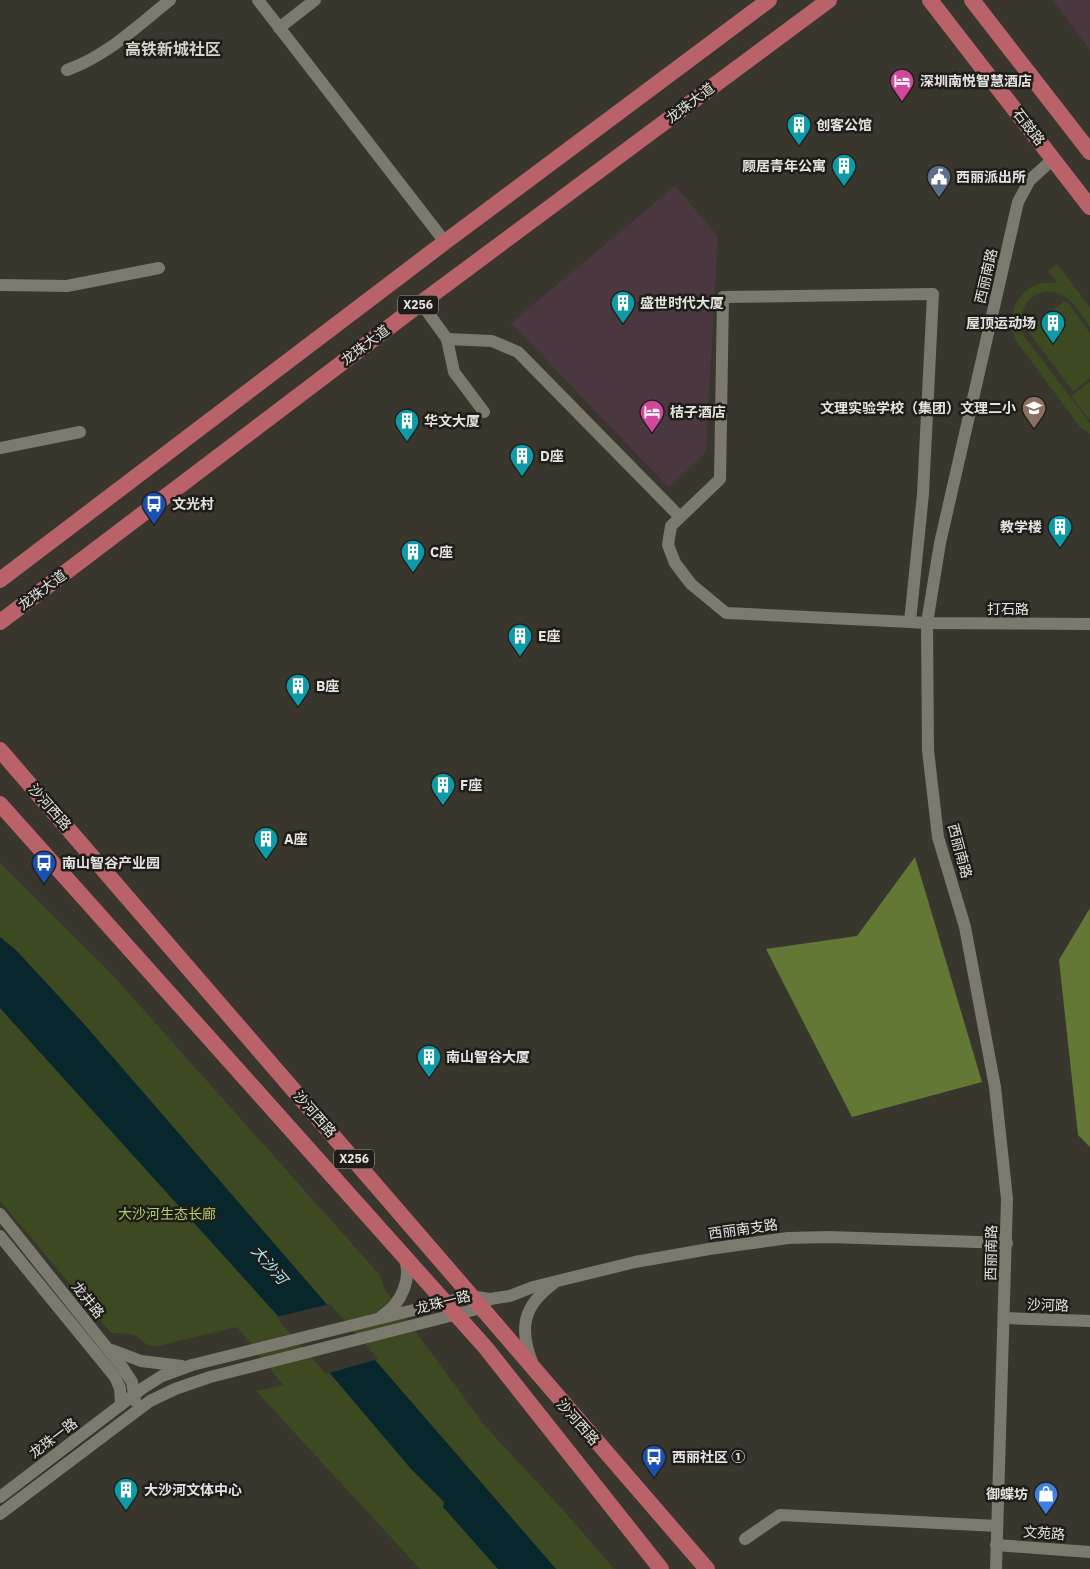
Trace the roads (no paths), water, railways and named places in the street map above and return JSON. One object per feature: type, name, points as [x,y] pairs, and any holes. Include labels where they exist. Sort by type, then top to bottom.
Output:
[{"type":"main road","name":"X256","points":[[0,580],[445,242],[770,0]]},
{"type":"main road","name":"龙珠大道","points":[[3,620],[420,304],[829,0]]},
{"type":"main road","points":[[972,0],[1090,152]]},
{"type":"main road","name":"石鼓路","points":[[932,4],[1090,207]]},
{"type":"main road","name":"沙河西路","points":[[0,750],[480,1301],[538,1376],[707,1569]]},
{"type":"main road","name":"沙河西路","points":[[0,804],[486,1348],[661,1569]]},
{"type":"street","points":[[67,70],[86,63],[104,52],[170,0]]},
{"type":"street","points":[[258,0],[445,242]]},
{"type":"street","points":[[279,28],[315,0]]},
{"type":"street","name":"西丽南路","points":[[996,1569],[1007,1199],[995,1087],[966,927],[938,837],[928,750],[926,623],[940,542],[1018,202],[1030,180],[1053,160]]},
{"type":"street","points":[[0,285],[67,286],[159,268]]},
{"type":"street","name":"打石路","points":[[910,622],[923,494],[925,405],[933,294],[723,297],[720,479],[671,526],[668,535],[668,545],[675,563],[691,584],[726,613],[926,623],[1090,624]]},
{"type":"street","points":[[420,304],[447,339],[454,372],[484,412]]},
{"type":"street","points":[[447,339],[492,342],[505,345],[518,352],[680,517]]},
{"type":"street","points":[[0,448],[80,432]]},
{"type":"street","name":"龙井路","points":[[0,1214],[130,1377],[135,1393],[134,1413]]},
{"type":"street","name":"龙井路","points":[[0,1236],[114,1377],[120,1388],[121,1405]]},
{"type":"street","name":"西丽南支路","points":[[480,1301],[510,1296],[532,1287],[644,1260],[788,1238],[829,1237],[1007,1243]]},
{"type":"street","points":[[375,1320],[390,1311],[401,1295],[407,1271],[403,1255]]},
{"type":"street","points":[[538,1376],[526,1347],[524,1334],[526,1321],[536,1300],[557,1281]]},
{"type":"street","name":"龙珠一路","points":[[0,1514],[157,1397],[197,1380],[480,1301]]},
{"type":"street","name":"龙珠一路","points":[[0,1497],[135,1393],[162,1376],[192,1365],[375,1320],[450,1308]]},
{"type":"street","name":"沙河路","points":[[1004,1318],[1090,1321]]},
{"type":"street","points":[[104,1343],[118,1353],[141,1361],[165,1365],[192,1365]]},
{"type":"street","points":[[745,1539],[780,1515],[997,1526]]},
{"type":"street","name":"文苑路","points":[[996,1545],[1090,1552]]},
{"type":"water","name":"大沙河","points":[[0,937],[17,951],[85,1025],[556,1569],[498,1569],[443,1507],[444,1502],[411,1469],[334,1378],[0,1008]]},
{"type":"place","name":"深圳南悦智慧酒店","points":[[902,102]]},
{"type":"place","name":"创客公馆","points":[[799,146]]},
{"type":"place","name":"顾居青年公寓","points":[[844,187]]},
{"type":"place","name":"西丽派出所","points":[[939,198]]},
{"type":"place","name":"盛世时代大厦","points":[[623,324]]},
{"type":"place","name":"屋顶运动场","points":[[1053,344]]},
{"type":"place","name":"文理实验学校（集团）文理二小","points":[[1034,429]]},
{"type":"place","name":"桔子酒店","points":[[652,433]]},
{"type":"place","name":"华文大厦","points":[[407,442]]},
{"type":"place","name":"D座","points":[[522,477]]},
{"type":"place","name":"文光村","points":[[154,525]]},
{"type":"place","name":"教学楼","points":[[1060,548]]},
{"type":"place","name":"C座","points":[[413,573]]},
{"type":"place","name":"E座","points":[[520,657]]},
{"type":"place","name":"B座","points":[[298,707]]},
{"type":"place","name":"F座","points":[[443,806]]},
{"type":"place","name":"A座","points":[[266,860]]},
{"type":"place","name":"南山智谷产业园","points":[[44,884]]},
{"type":"place","name":"南山智谷大厦","points":[[429,1078]]},
{"type":"place","name":"西丽社区 ①","points":[[654,1478]]},
{"type":"place","name":"大沙河文体中心","points":[[126,1511]]},
{"type":"place","name":"御蝶坊","points":[[1046,1515]]},
{"type":"district","name":"高铁新城社区","points":[[173,49]]},
{"type":"park label","name":"大沙河生态长廊","points":[[167,1214]]}]
